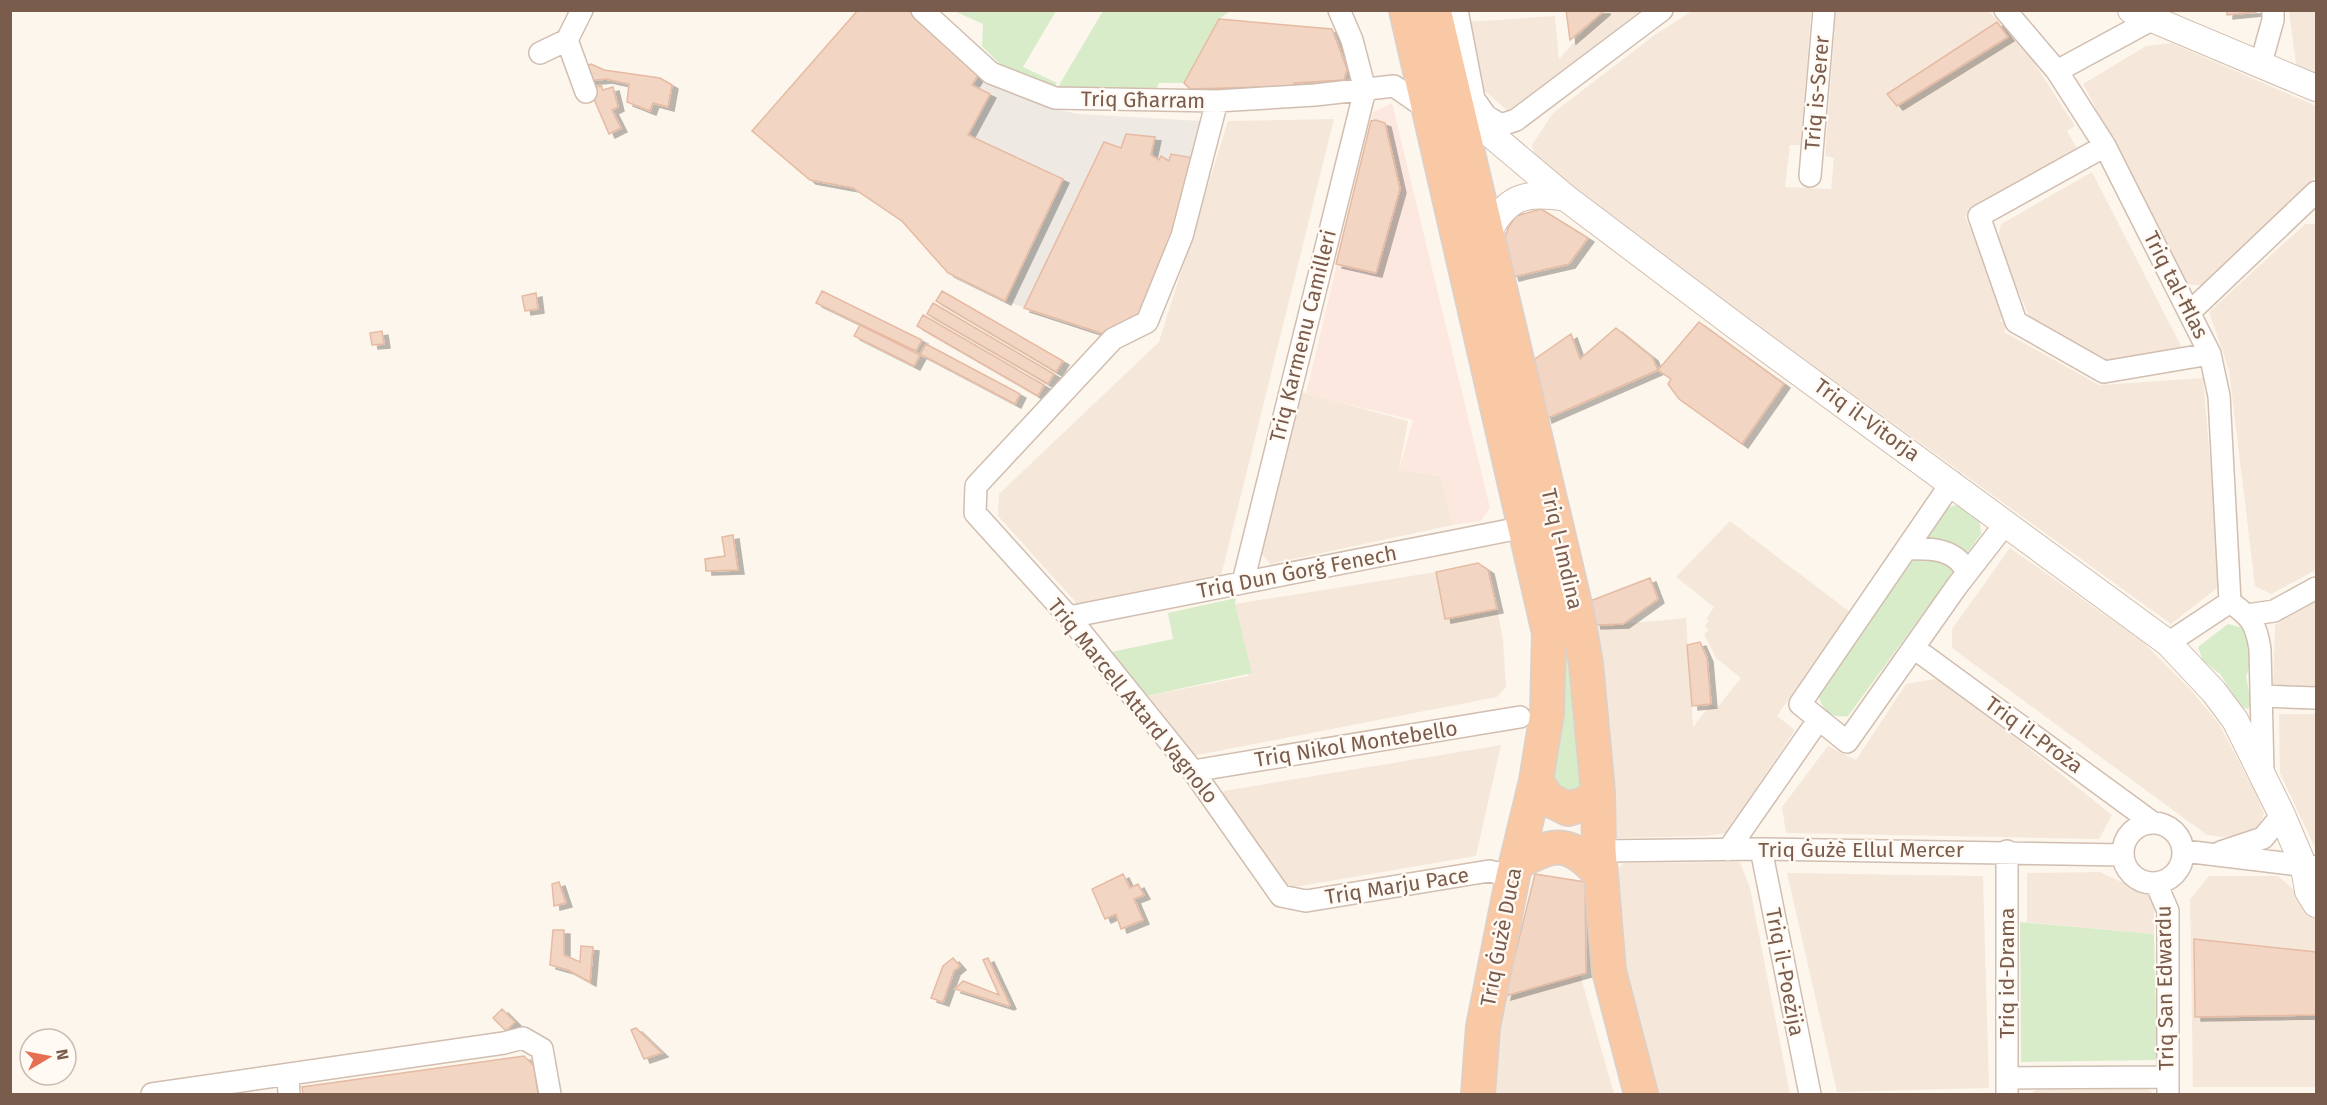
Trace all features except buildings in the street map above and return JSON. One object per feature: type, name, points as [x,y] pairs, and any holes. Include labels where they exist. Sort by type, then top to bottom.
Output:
[{"type":"highway","name":"Triq l-Imdina","points":[[1406,10],[1417,52],[1443,108],[1486,236],[1577,613],[1586,664],[1598,792],[1600,863],[1609,971],[1641,1095]]},
{"type":"highway","name":"Triq l-Imdina","points":[[1434,10],[1443,108],[1525,527],[1549,633],[1547,714],[1536,781]]},
{"type":"highway","points":[[1536,781],[1548,799],[1568,809],[1587,803],[1598,792]]},
{"type":"highway","name":"Triq Ġużè Duca","points":[[1478,1095],[1483,1027],[1506,870],[1536,781]]},
{"type":"highway","points":[[1506,870],[1535,853],[1569,848],[1600,863]]},
{"type":"street","points":[[540,53],[567,40],[582,10]]},
{"type":"street","name":"Triq Għarram","points":[[921,10],[991,73],[1055,98],[1216,101],[1315,96],[1394,87]]},
{"type":"street","points":[[1339,10],[1352,40],[1365,90]]},
{"type":"street","points":[[1457,10],[1474,99],[1486,117],[1501,125],[1516,120],[1662,10]]},
{"type":"street","name":"Triq is-Serer","points":[[1810,176],[1824,10]]},
{"type":"street","name":"Triq tal-Ħlas","points":[[2005,10],[2057,70],[2105,146],[2191,311],[2210,354],[2219,396],[2230,602]]},
{"type":"street","points":[[2261,63],[2274,20],[2273,10]]},
{"type":"street","points":[[2057,70],[2142,15],[2316,88]]},
{"type":"street","points":[[567,40],[586,92]]},
{"type":"street","points":[[1417,52],[1394,87],[1443,108]]},
{"type":"street","name":"Triq Karmenu Camilleri","points":[[1243,582],[1365,90]]},
{"type":"street","name":"Triq Marcell Attard Vagnolo","points":[[1216,101],[1182,236],[1147,322],[1113,339],[976,486],[975,513],[1069,617],[1193,771],[1281,896]]},
{"type":"street","name":"Triq il-Vitorja","points":[[1443,108],[2168,643],[2214,692],[2235,720],[2312,872],[2308,891],[2316,904]]},
{"type":"street","points":[[2105,146],[1979,216],[2016,322],[2104,372],[2210,354]]},
{"type":"street","points":[[2191,311],[2316,192]]},
{"type":"street","points":[[1486,236],[1509,203],[1518,198],[1546,195],[1566,198]]},
{"type":"street","points":[[1952,482],[1800,704],[1846,742],[1967,572],[2006,523]]},
{"type":"street","name":"Triq Dun Ġorġ Fenech","points":[[1069,617],[1525,527]]},
{"type":"street","points":[[1908,549],[1936,548],[1962,561],[1967,572]]},
{"type":"street","points":[[2247,615],[2274,611],[2316,588]]},
{"type":"street","points":[[2168,643],[2230,602]]},
{"type":"street","name":"Triq il-Vitorja","points":[[2230,602],[2247,615],[2257,629],[2260,649],[2263,773]]},
{"type":"street","name":"Triq il-Proża","points":[[1914,648],[2153,823]]},
{"type":"street","points":[[2235,720],[2250,713],[2261,700],[2316,698]]},
{"type":"street","name":"Triq Nikol Montebello","points":[[1193,771],[1520,717]]},
{"type":"street","points":[[1728,850],[1819,719]]},
{"type":"street","points":[[2217,853],[2263,838],[2282,815]]},
{"type":"street","points":[[2153,823],[2173,830],[2184,851],[2181,865],[2175,873],[2156,883],[2142,881],[2134,875],[2123,855],[2129,836],[2136,828],[2153,823]]},
{"type":"street","name":"Triq Ġużè Ellul Mercer","points":[[1600,863],[1728,850],[1761,849],[2007,851],[2123,855]]},
{"type":"street","name":"Triq il-Poeżija","points":[[1761,849],[1809,1095]]},
{"type":"street","name":"Triq id-Drama","points":[[2007,851],[2007,1086]]},
{"type":"street","points":[[2184,851],[2217,853],[2312,872]]},
{"type":"street","name":"Triq Marju Pace","points":[[1281,896],[1306,901],[1506,870]]},
{"type":"street","name":"Triq San Edwardu","points":[[2156,883],[2168,910],[2168,1086]]},
{"type":"street","points":[[152,1095],[288,1085],[523,1038],[542,1049],[550,1095]]},
{"type":"street","points":[[2007,1086],[2168,1086]]},
{"type":"shaded area","points":[[858,10],[1036,101],[1064,111],[1078,114],[1201,121],[1193,158],[1110,336],[1005,301],[948,273],[901,221],[853,188],[810,180],[752,131]]},
{"type":"shaded area","points":[[1602,11],[1648,11],[1508,111],[1480,87],[1467,22],[1555,16],[1559,59]]},
{"type":"shaded area","points":[[1692,11],[1811,11],[1801,145],[1790,145],[1785,187],[1831,189],[1834,158],[1825,156],[1836,11],[1989,11],[2031,58],[2075,126],[2067,131],[2078,150],[1965,216],[2004,314],[2000,321],[2007,324],[2004,332],[2099,385],[2203,378],[2221,585],[2171,624],[1659,254],[1535,159],[1532,145],[1553,113],[1656,34]]},
{"type":"shaded area","points":[[2289,11],[2316,11],[2316,79],[2297,71]]},
{"type":"shaded area","points":[[2171,43],[2316,106],[2316,176],[2205,286],[2187,284],[2083,84],[2146,46]]},
{"type":"shaded area","points":[[1392,103],[1490,508],[1481,521],[1453,525],[1441,476],[1399,470],[1413,420],[1306,394],[1373,112]]},
{"type":"shaded area","points":[[1334,119],[1221,576],[1080,607],[998,516],[999,494],[1159,342],[1228,121]]},
{"type":"shaded area","points":[[2092,172],[2182,348],[2106,360],[2030,318],[1997,242],[2001,224]]},
{"type":"shaded area","points":[[2305,224],[2316,224],[2316,570],[2271,594],[2255,586],[2229,370],[2209,312]]},
{"type":"shaded area","points":[[1301,392],[1408,421],[1399,470],[1441,476],[1453,525],[1270,564],[1261,553]]},
{"type":"shaded area","points":[[1730,521],[1850,612],[1777,716],[1795,730],[1726,833],[1705,836],[1615,838],[1591,627],[1686,618],[1693,727],[1711,704],[1717,708],[1741,678],[1716,658],[1704,634],[1709,630],[1705,626],[1709,620],[1706,619],[1714,607],[1676,577]]},
{"type":"shaded area","points":[[2010,548],[2143,642],[2190,689],[2219,724],[2256,794],[2264,813],[2260,824],[2254,830],[2240,839],[2207,835],[1952,648],[1952,629]]},
{"type":"shaded area","points":[[1436,572],[1445,618],[1497,609],[1503,639],[1506,687],[1497,697],[1192,756],[1142,697],[1248,676],[1235,604]]},
{"type":"shaded area","points":[[2316,601],[2316,687],[2273,686],[2275,625]]},
{"type":"shaded area","points":[[1941,678],[2112,815],[2099,839],[1786,833],[1782,807],[1828,746],[1856,760],[1906,684]]},
{"type":"shaded area","points":[[2279,714],[2316,714],[2316,850],[2280,773]]},
{"type":"shaded area","points":[[1501,745],[1476,856],[1289,888],[1219,799],[1224,791]]},
{"type":"shaded area","points":[[1740,862],[1750,888],[1790,1094],[1654,1094],[1614,971],[1615,872],[1624,863]]},
{"type":"shaded area","points":[[2100,872],[2154,897],[2154,934],[2027,922],[2027,873]]},
{"type":"shaded area","points":[[1787,873],[1983,876],[1989,1088],[1837,1092]]},
{"type":"shaded area","points":[[2209,876],[2278,876],[2307,901],[2316,919],[2316,1087],[2193,1087],[2190,899]]},
{"type":"shaded area","points":[[1580,974],[1614,1094],[1485,1094],[1500,997]]},
{"type":"shaded area","points":[[2147,1088],[2154,1094],[2030,1094],[2036,1090]]},
{"type":"green space","points":[[954,11],[1056,11],[1023,67],[1057,83],[1054,86],[1011,75],[982,46],[983,24]]},
{"type":"green space","points":[[1103,11],[1230,11],[1219,19],[1184,83],[1159,83],[1156,90],[1058,87]]},
{"type":"green space","points":[[1426,11],[1577,667],[1583,785],[1572,795],[1558,794],[1550,773],[1562,715]]},
{"type":"green space","points":[[1963,504],[1979,515],[1981,534],[1848,716],[1832,715],[1822,705],[1818,694],[1948,507]]},
{"type":"green space","points":[[1236,598],[1235,604],[1252,673],[1142,697],[1107,653],[1173,639],[1168,613]]},
{"type":"green space","points":[[2228,624],[2248,629],[2256,647],[2246,677],[2252,705],[2247,709],[2240,705],[2220,674],[2203,661],[2198,647]]},
{"type":"green space","points":[[2020,922],[2154,934],[2157,1060],[2021,1062]]}]
